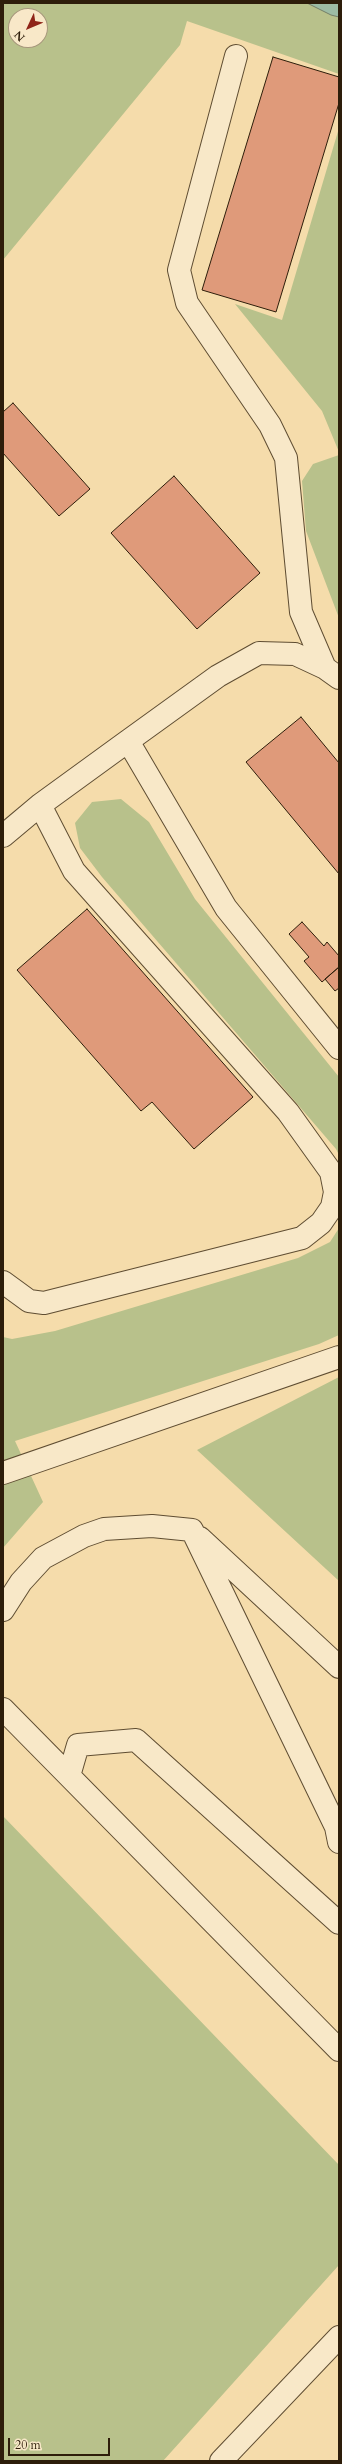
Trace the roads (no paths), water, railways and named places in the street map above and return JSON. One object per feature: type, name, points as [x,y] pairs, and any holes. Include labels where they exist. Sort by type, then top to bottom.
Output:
[{"type":"street","points":[[236,56],[179,270],[187,303],[270,425],[286,458],[301,612],[332,673]]},
{"type":"street","points":[[3,836],[40,805],[218,676],[259,653],[295,654],[332,673]]},
{"type":"street","points":[[128,741],[226,908],[339,1048]]},
{"type":"street","points":[[3,1282],[29,1301],[44,1303],[302,1238],[321,1224],[332,1207],[334,1192],[330,1172],[288,1112],[74,871],[40,805]]},
{"type":"street","points":[[3,1473],[339,1358]]},
{"type":"street","points":[[3,1610],[21,1582],[43,1558],[84,1536],[104,1529],[152,1526],[192,1530],[339,1667]]},
{"type":"street","points":[[192,1530],[336,1827],[339,1842]]},
{"type":"street","points":[[3,1709],[339,2050]]},
{"type":"street","points":[[69,1776],[78,1744],[136,1740],[339,1923]]},
{"type":"street","points":[[221,2461],[339,2337]]}]
